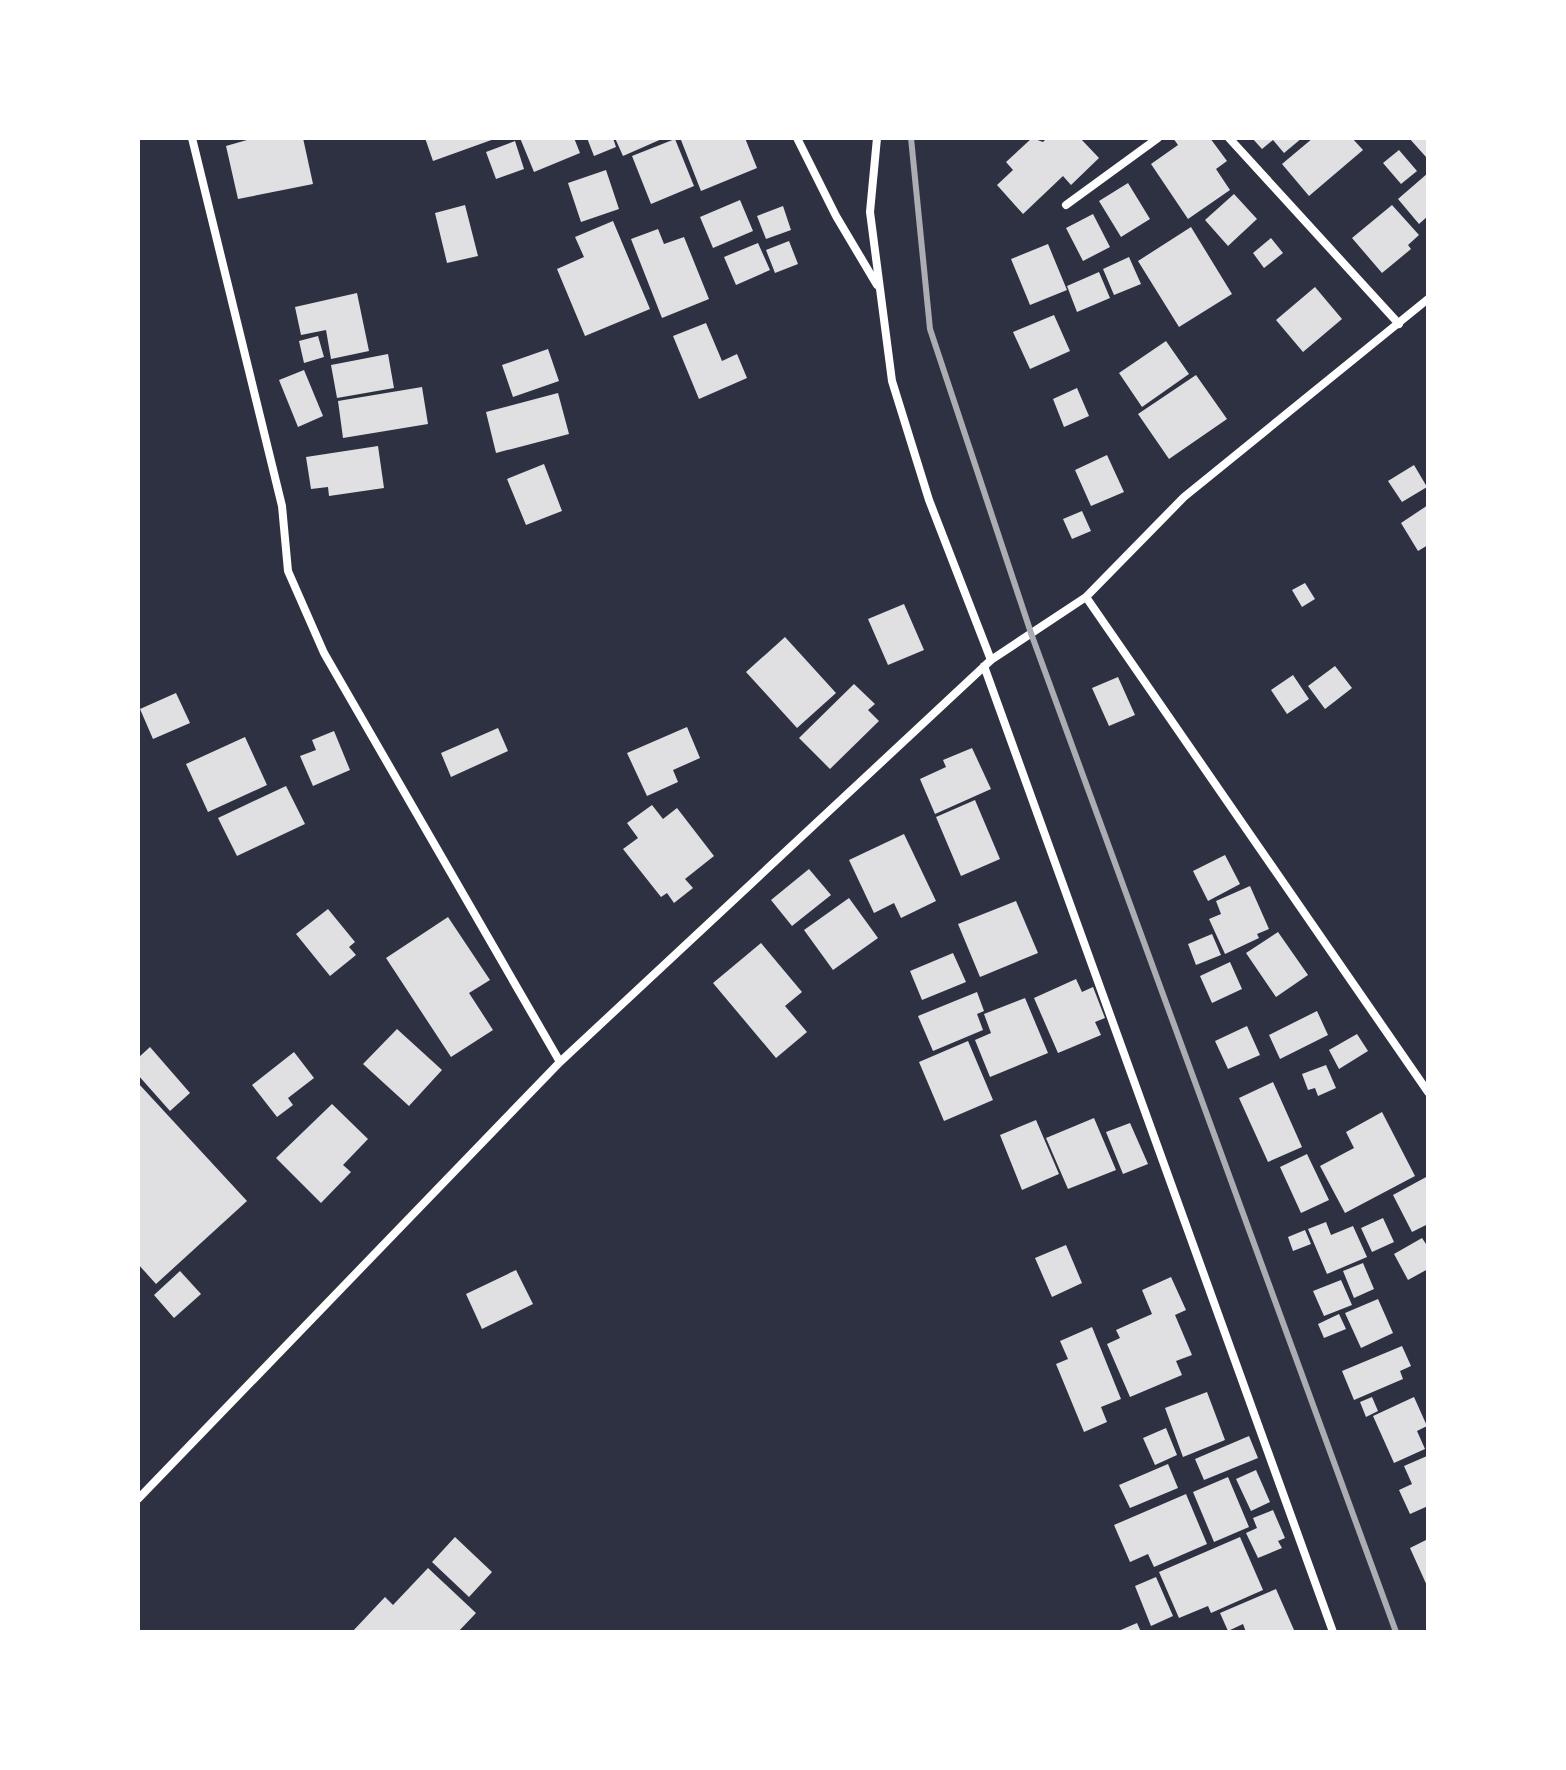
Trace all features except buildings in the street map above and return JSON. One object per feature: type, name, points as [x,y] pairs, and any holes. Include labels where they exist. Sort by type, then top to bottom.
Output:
[{"type":"street","points":[[192,138],[282,506],[288,571],[324,653],[560,1062]]},
{"type":"street","points":[[797,138],[829,203],[879,289]]},
{"type":"street","points":[[877,138],[870,212],[892,381],[929,500],[1333,1632]]},
{"type":"street","points":[[1066,205],[1158,138]]},
{"type":"street","points":[[1229,138],[1399,324]]},
{"type":"street","points":[[138,1499],[560,1062],[988,663],[1086,597],[1184,497],[1428,299]]},
{"type":"street","points":[[1086,597],[1428,1092]]},
{"type":"railway","points":[[911,138],[930,329],[1032,636],[1396,1632]]}]
